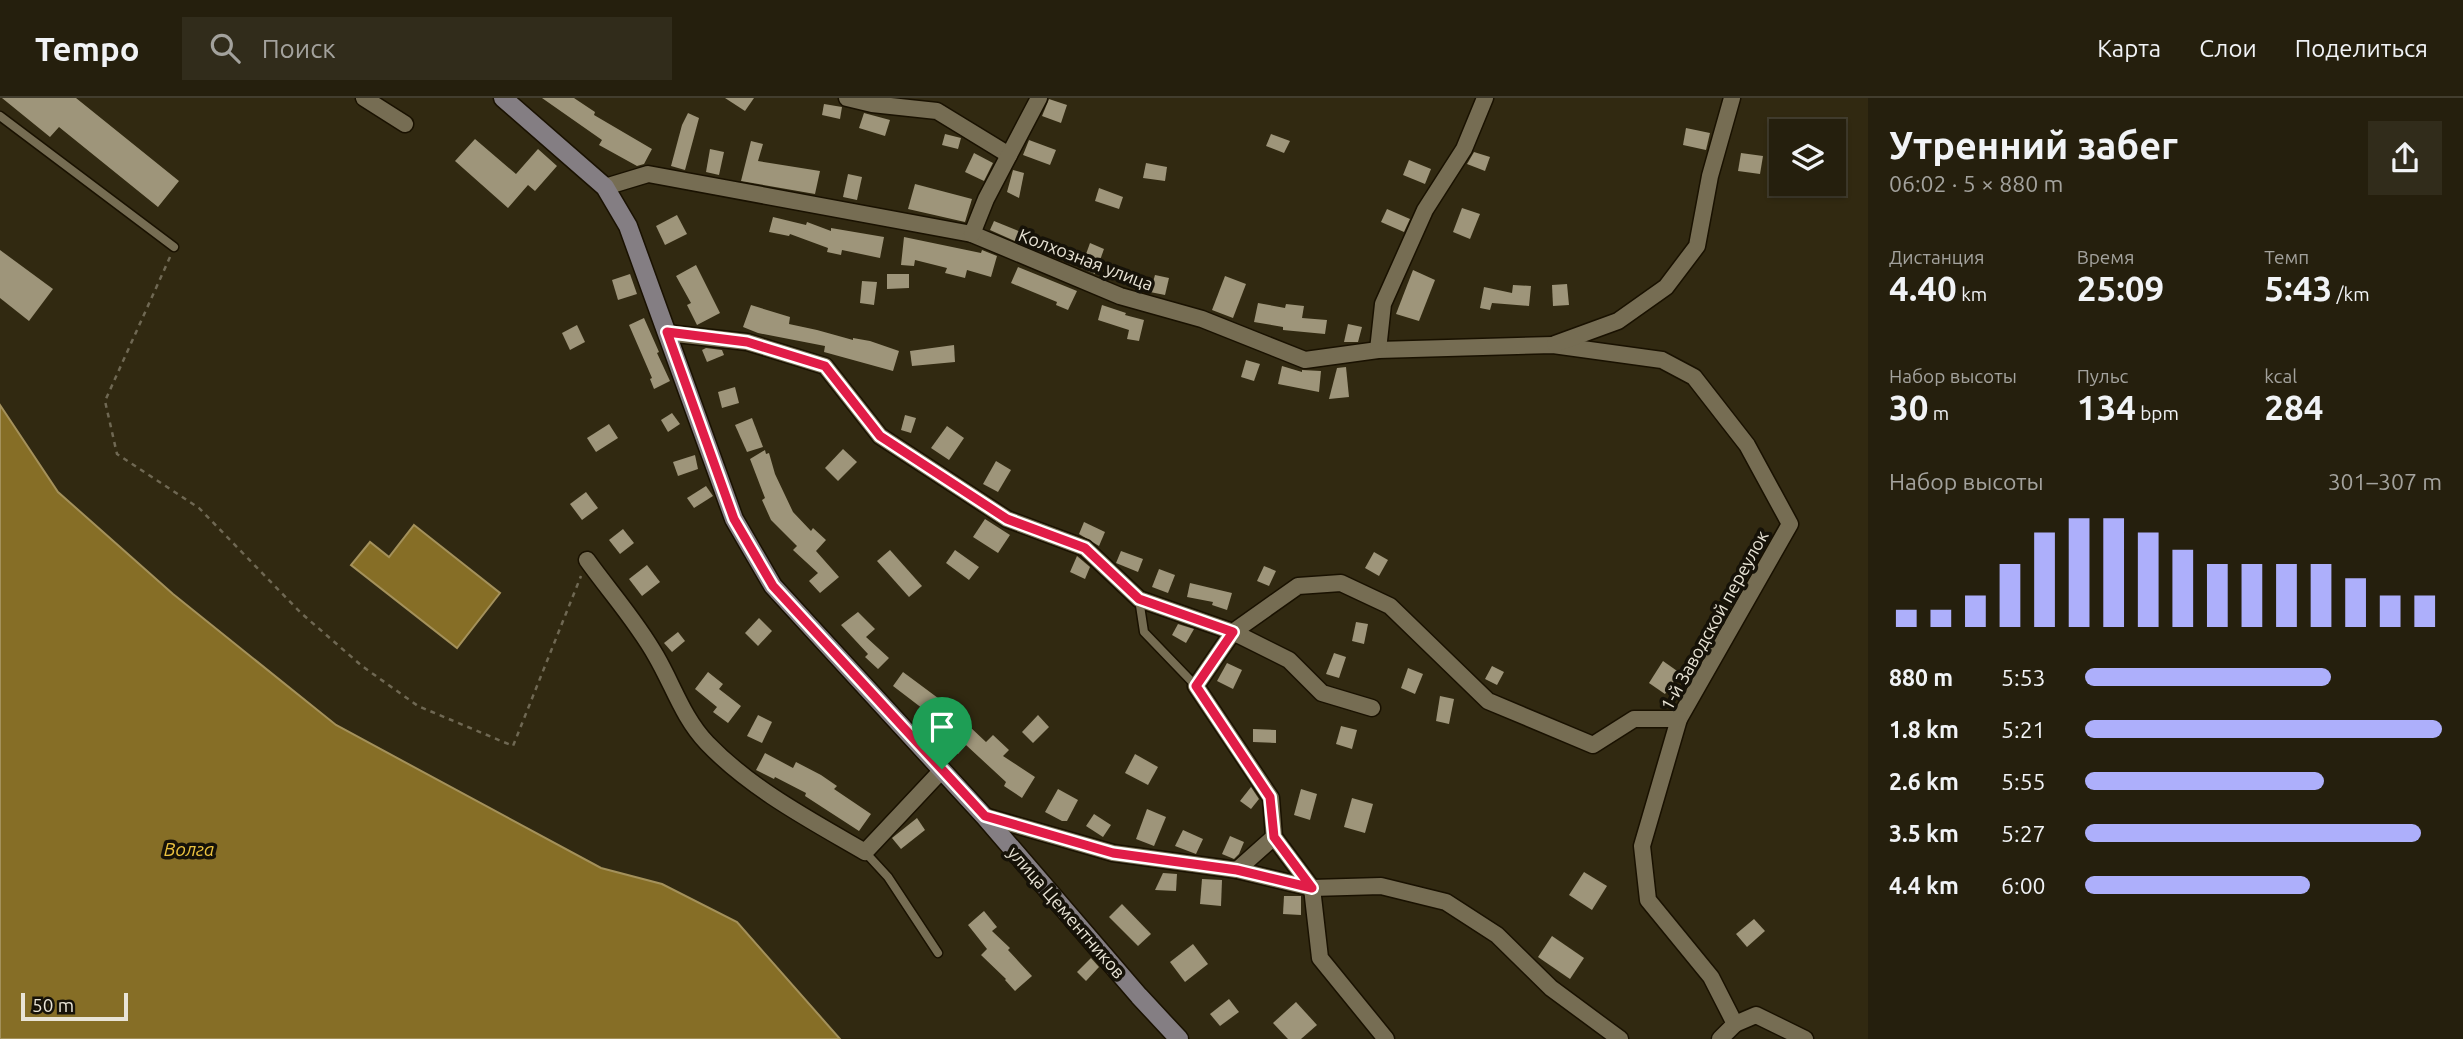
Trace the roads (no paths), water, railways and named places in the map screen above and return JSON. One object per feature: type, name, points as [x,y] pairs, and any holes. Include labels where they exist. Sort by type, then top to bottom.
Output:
[{"type":"street","points":[[364,98],[405,124]]},
{"type":"street","name":"улица Цементников","points":[[503,98],[605,187],[628,226],[734,519],[773,586],[985,816],[1179,1039]]},
{"type":"street","points":[[848,98],[872,104],[937,111],[1009,155]]},
{"type":"street","points":[[972,234],[986,199],[1039,98]]},
{"type":"street","points":[[1378,350],[1384,304],[1425,210],[1464,149],[1485,98]]},
{"type":"street","points":[[1553,345],[1618,321],[1666,287],[1697,246],[1710,176],[1732,98]]},
{"type":"street","name":"Колхозная улица","points":[[605,187],[648,174],[972,234],[1120,296],[1202,319],[1305,360],[1378,350],[1553,345]]},
{"type":"street","points":[[667,332],[747,342],[825,366],[880,436],[1007,519],[1085,548],[1139,599],[1233,632],[1289,660],[1322,694],[1371,708]]},
{"type":"street","name":"1-й Заводской переулок","points":[[1553,345],[1662,360],[1694,377],[1747,445],[1790,524],[1679,719],[1642,846],[1648,900],[1711,977],[1735,1024]]},
{"type":"street","points":[[587,560],[656,655],[686,715],[706,743],[765,792],[865,852],[942,769]]},
{"type":"street","points":[[1386,1039],[1320,958],[1312,888],[1274,837],[1270,797],[1196,686],[1233,632],[1298,586],[1341,583],[1390,606],[1488,701],[1593,745],[1634,719],[1679,719]]},
{"type":"street","points":[[985,816],[1113,853],[1237,870],[1312,888],[1381,886],[1446,902],[1497,935],[1551,988],[1620,1039]]},
{"type":"street","points":[[1237,870],[1274,837]]},
{"type":"street","points":[[1720,1039],[1735,1024],[1756,1015],[1805,1039]]},
{"type":"lane","points":[[0,116],[174,247]]},
{"type":"lane","points":[[1139,599],[1144,632],[1196,686]]},
{"type":"lane","points":[[865,852],[888,877],[938,953]]},
{"type":"water","name":"Волга","points":[[0,405],[58,492],[173,594],[336,725],[601,868],[662,884],[737,922],[840,1039],[0,1039]]},
{"type":"water","points":[[414,525],[500,593],[457,648],[351,565],[370,542],[389,557]]}]
